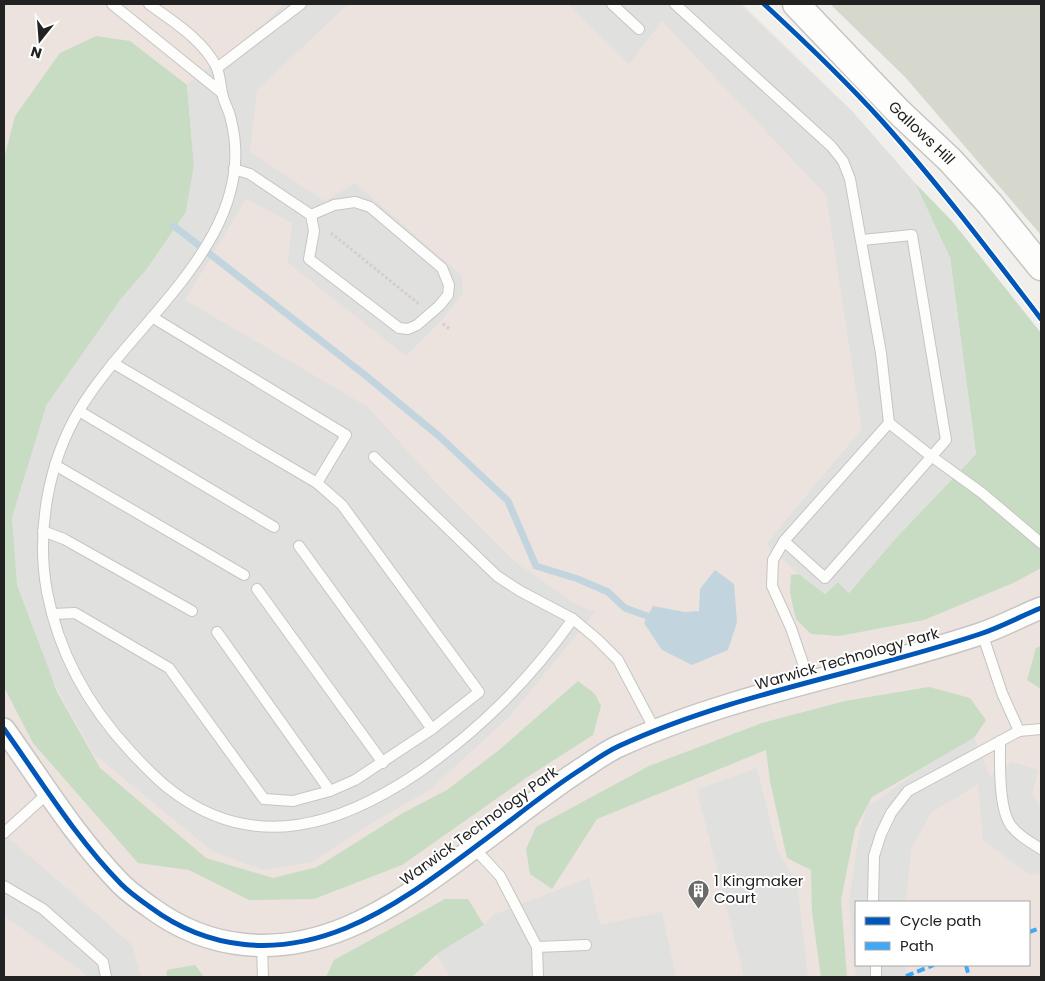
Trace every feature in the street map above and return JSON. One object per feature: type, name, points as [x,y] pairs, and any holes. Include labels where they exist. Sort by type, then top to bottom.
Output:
[{"type":"street","name":"Gallows Hill","points":[[796,4],[898,111],[950,160],[990,204],[1041,267]]},
{"type":"street","name":"Warwick Technology Park","points":[[4,729],[73,830],[124,887],[162,916],[183,928],[203,936],[232,944],[262,946],[291,943],[345,928],[404,896],[474,848],[551,788],[610,751],[655,730],[703,713],[809,681],[910,655],[982,633],[1041,608]]},
{"type":"lane","points":[[112,4],[221,92]]},
{"type":"lane","points":[[149,4],[187,33],[206,52],[217,68],[221,92],[232,120],[235,151],[234,169],[229,194],[220,218],[199,258],[97,382],[71,426],[56,465],[45,507],[43,531],[47,593],[70,664],[86,694],[123,744],[156,778],[190,803],[226,819],[254,826],[287,827],[322,821],[366,804],[392,791],[442,756],[493,713],[534,668],[573,619]]},
{"type":"lane","points":[[217,68],[258,39],[301,4]]},
{"type":"lane","points":[[612,4],[639,29]]},
{"type":"lane","points":[[675,4],[831,146],[843,162],[850,180],[862,240],[881,352],[889,423],[982,493],[1041,542]]},
{"type":"lane","points":[[234,169],[250,174],[311,216],[314,231],[309,259],[399,328],[408,329],[417,325],[448,295],[449,285],[442,268],[370,208],[355,202],[334,205],[311,216]]},
{"type":"lane","points":[[784,541],[825,578],[946,440],[912,235],[862,240]]},
{"type":"lane","points":[[152,317],[346,435],[317,483]]},
{"type":"lane","points":[[53,614],[75,613],[169,668],[264,799],[293,801],[330,791],[355,780],[432,730],[479,692],[342,505],[317,483],[113,363]]},
{"type":"lane","points":[[79,411],[274,526]]},
{"type":"lane","points":[[809,681],[791,628],[772,586],[773,560],[784,541],[889,423]]},
{"type":"lane","points":[[374,457],[498,576],[520,591],[573,619],[597,639],[618,660],[655,730]]},
{"type":"lane","points":[[56,465],[244,575]]},
{"type":"lane","points":[[43,531],[64,539],[192,611]]},
{"type":"lane","points":[[299,546],[432,730]]},
{"type":"lane","points":[[257,590],[383,763]]},
{"type":"lane","points":[[217,632],[330,791]]},
{"type":"lane","points":[[982,633],[1002,693],[1019,731]]},
{"type":"lane","points":[[873,901],[874,856],[881,834],[891,813],[908,791],[1019,731],[1041,729]]},
{"type":"lane","points":[[1000,741],[1000,779],[1003,806],[1011,827],[1041,849]]},
{"type":"lane","points":[[4,833],[48,793]]},
{"type":"lane","points":[[474,848],[500,876],[537,947],[538,977]]},
{"type":"lane","points":[[4,886],[43,910],[103,962],[106,977]]},
{"type":"lane","points":[[537,947],[586,945]]},
{"type":"lane","points":[[262,946],[263,977]]},
{"type":"path","points":[[311,216],[451,330]]},
{"type":"shaded area","points":[[4,4],[742,4],[851,110],[915,183],[950,258],[964,361],[1041,430],[1041,977],[4,977]]},
{"type":"shaded area","points":[[284,4],[348,4],[257,90],[250,152],[325,201],[355,183],[462,276],[463,293],[441,321],[406,356],[288,263],[292,223],[246,199],[185,300],[368,407],[439,486],[514,561],[574,603],[595,612],[509,717],[429,790],[367,826],[312,862],[263,870],[212,851],[94,754],[54,683],[17,585],[12,518],[46,406],[121,299],[147,269],[186,212],[194,166],[187,85],[268,20]]},
{"type":"shaded area","points":[[568,4],[739,4],[851,110],[915,183],[950,258],[976,454],[895,539],[848,593],[838,582],[825,594],[799,574],[766,544],[862,429],[826,195],[662,21],[629,64]]},
{"type":"shaded area","points":[[830,4],[1041,4],[1041,235],[905,77]]},
{"type":"shaded area","points":[[974,738],[990,776],[1012,762],[1038,770],[1032,794],[1041,809],[1041,875],[1028,873],[983,840],[978,784],[931,813],[911,849],[906,901],[855,901],[855,966],[906,966],[906,977],[856,977],[849,901],[859,834],[867,807],[929,764]]},
{"type":"shaded area","points":[[757,768],[777,849],[797,884],[808,977],[744,977],[697,790]]},
{"type":"shaded area","points":[[4,834],[132,945],[141,977],[89,977],[4,916]]},
{"type":"shaded area","points":[[589,878],[600,925],[662,912],[676,977],[450,977],[437,954],[484,925],[493,915]]},
{"type":"green space","points":[[96,36],[130,41],[187,85],[194,166],[186,212],[147,269],[121,299],[48,403],[12,518],[18,573],[56,690],[100,768],[206,858],[273,878],[317,867],[403,813],[447,790],[499,750],[578,681],[595,694],[601,706],[593,735],[529,776],[402,865],[314,899],[249,900],[189,870],[138,863],[33,743],[4,687],[4,159],[15,116],[60,53]]},
{"type":"green space","points":[[915,183],[952,221],[1041,333],[1041,568],[1013,583],[924,620],[839,636],[811,634],[796,619],[790,593],[791,575],[799,574],[825,594],[838,582],[849,593],[895,539],[976,454],[950,258]]},
{"type":"green space","points":[[1041,646],[1041,689],[1027,680],[1036,648]]},
{"type":"green space","points":[[929,687],[970,698],[986,720],[974,738],[872,797],[855,829],[841,900],[847,977],[821,977],[812,912],[811,870],[787,858],[770,781],[766,750],[597,819],[552,889],[530,874],[526,849],[536,827],[649,766],[762,723],[845,701]]},
{"type":"green space","points":[[445,899],[468,899],[484,925],[437,954],[412,977],[326,977],[334,960]]},
{"type":"green space","points":[[195,965],[204,977],[166,977],[167,970]]},
{"type":"water","points":[[715,570],[734,584],[737,622],[728,650],[692,665],[662,650],[644,623],[653,606],[685,612],[699,611],[700,589]]},
{"type":"waterway","points":[[174,226],[365,375],[440,437],[508,501],[536,566],[578,579],[608,592],[625,608],[647,616]]},
{"type":"marked path","points":[[1030,932],[1041,928]]},
{"type":"marked path","points":[[906,976],[931,966]]},
{"type":"marked path","points":[[966,966],[969,977]]},
{"type":"cycle path","points":[[764,4],[824,61],[882,121],[943,194],[1041,319]]},
{"type":"cycle path","points":[[4,729],[60,809],[104,866],[139,899],[173,922],[196,933],[220,940],[245,944],[295,943],[346,928],[380,912],[413,892],[555,787],[619,746],[707,712],[752,698],[980,634],[1041,608]]},
{"type":"place","name":"1 Kingmaker Court","points":[[698,909]]}]
